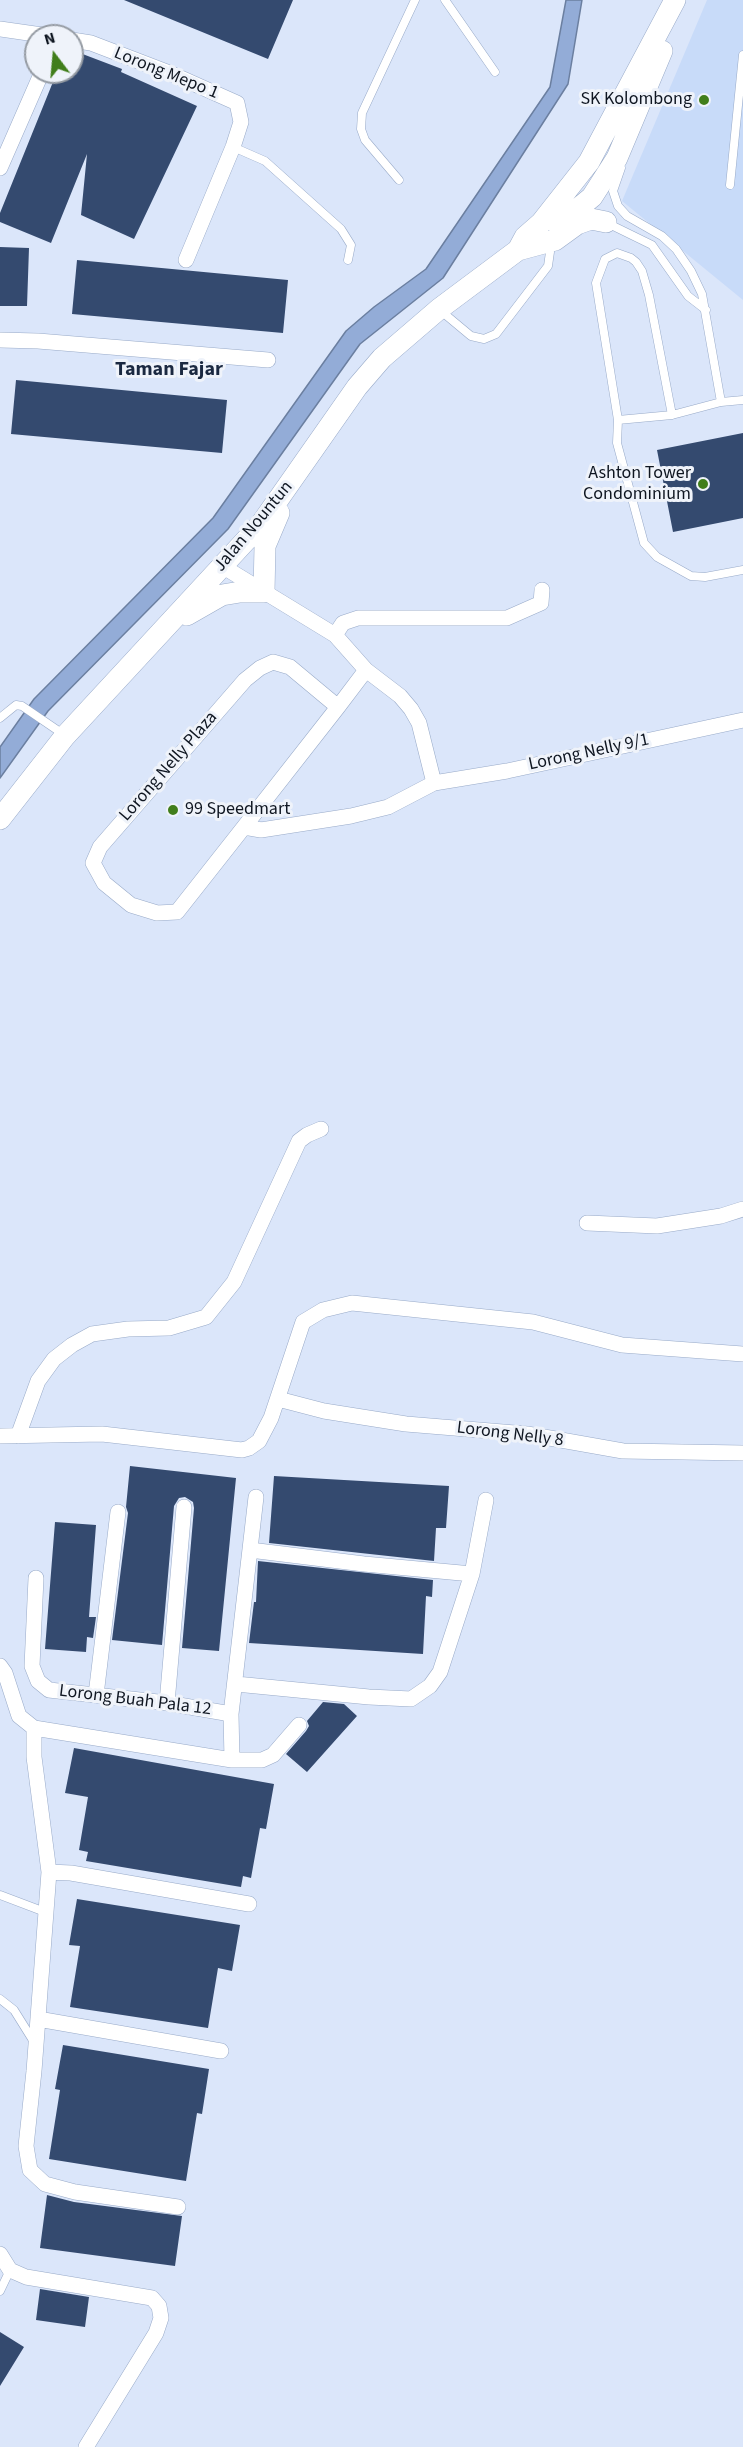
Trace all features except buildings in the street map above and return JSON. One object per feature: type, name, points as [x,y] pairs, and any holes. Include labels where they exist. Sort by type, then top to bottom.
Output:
[{"type":"street","name":"Jalan Nountun","points":[[518,250],[525,237],[542,223],[589,162],[675,0]]},
{"type":"street","points":[[546,242],[550,231],[592,196],[617,158],[674,23],[687,0]]},
{"type":"street","points":[[0,29],[24,32]]},
{"type":"street","name":"Lorong Mepo 1","points":[[84,42],[172,74],[237,103],[241,122],[233,147],[186,260]]},
{"type":"street","points":[[0,168],[37,84]]},
{"type":"street","name":"Jalan Nountun","points":[[592,196],[589,188],[621,124],[617,112]]},
{"type":"street","points":[[592,196],[606,222]]},
{"type":"street","name":"Jalan Nountun","points":[[0,819],[65,736],[261,524],[357,387],[382,358],[439,309],[518,250],[555,240],[577,224],[591,219],[606,222]]},
{"type":"street","points":[[0,340],[38,341],[268,360]]},
{"type":"street","points":[[264,592],[266,546],[291,484]]},
{"type":"street","points":[[222,566],[335,635],[366,670],[400,696],[419,723],[434,783]]},
{"type":"street","points":[[335,635],[343,623],[358,618],[507,618],[541,603],[542,590]]},
{"type":"street","points":[[166,627],[222,595],[264,592]]},
{"type":"street","name":"Lorong Nelly Plaza","points":[[244,827],[177,912],[157,913],[131,905],[104,883],[93,863],[100,847],[245,680],[260,668],[273,662],[290,667],[338,707]]},
{"type":"street","points":[[244,827],[366,670]]},
{"type":"street","name":"Lorong Nelly 9/1","points":[[244,827],[261,830],[351,816],[388,807],[434,783],[507,771],[743,720]]},
{"type":"street","points":[[18,1436],[38,1381],[54,1359],[72,1345],[92,1334],[128,1329],[169,1328],[206,1317],[234,1282],[299,1141],[321,1129]]},
{"type":"street","points":[[587,1223],[657,1226],[722,1215],[743,1209]]},
{"type":"street","points":[[0,1436],[102,1434],[242,1450],[249,1448],[259,1441],[271,1418],[303,1322],[323,1310],[352,1303],[533,1322],[622,1345],[743,1354]]},
{"type":"street","name":"Lorong Nelly 8","points":[[278,1399],[324,1411],[406,1424],[527,1434],[623,1451],[743,1453]]},
{"type":"street","points":[[232,1760],[231,1714],[256,1497]]},
{"type":"street","points":[[236,1684],[411,1699],[430,1686],[440,1672],[472,1574],[486,1500]]},
{"type":"street","points":[[167,1703],[184,1508]]},
{"type":"street","points":[[96,1695],[118,1512]]},
{"type":"street","points":[[250,1550],[472,1574]]},
{"type":"street","name":"Lorong Buah Pala 12","points":[[36,1578],[32,1666],[38,1681],[49,1690],[167,1703],[231,1714]]},
{"type":"street","points":[[0,1666],[5,1673],[19,1716],[34,1728],[232,1760],[262,1760],[273,1755],[299,1725]]},
{"type":"street","points":[[34,1728],[34,1757],[49,1872],[26,2146],[30,2170],[45,2184],[75,2192],[178,2207]]},
{"type":"street","points":[[49,1872],[249,1904]]},
{"type":"street","points":[[38,2019],[221,2051]]},
{"type":"street","points":[[0,2254],[10,2270],[26,2277],[152,2298],[159,2306],[161,2318],[156,2334],[86,2447]]},
{"type":"lane","points":[[399,180],[365,140],[361,129],[362,113],[416,0]]},
{"type":"lane","points":[[445,0],[495,72]]},
{"type":"lane","points":[[730,185],[743,55]]},
{"type":"lane","points":[[644,93],[644,116],[613,191],[618,206],[627,216],[662,236],[676,249],[691,271],[706,311],[721,402]]},
{"type":"lane","points":[[233,147],[265,161],[341,229],[351,245],[348,260]]},
{"type":"lane","points":[[606,222],[652,245],[688,296],[706,311]]},
{"type":"lane","points":[[439,309],[471,336],[484,339],[496,334],[548,266],[550,252],[546,242]]},
{"type":"lane","points":[[672,415],[649,295],[642,271],[631,258],[617,253],[605,259],[596,283],[618,420],[617,443],[644,543],[657,558],[691,576],[705,577],[743,570]]},
{"type":"lane","points":[[618,420],[672,415],[721,402],[743,400]]},
{"type":"lane","points":[[0,718],[16,705],[22,706],[65,736]]},
{"type":"lane","points":[[0,1895],[45,1912]]},
{"type":"lane","points":[[0,1999],[14,2010],[36,2046]]},
{"type":"lane","points":[[0,2291],[10,2270]]},
{"type":"shaded area","points":[[566,0],[582,0],[568,84],[443,278],[360,344],[228,529],[48,711],[0,778],[0,747],[34,699],[213,518],[346,331],[374,307],[426,269],[550,87]]},
{"type":"shaded area","name":"SK Kolombong","points":[[707,0],[743,0],[743,300],[622,201]]},
{"type":"place","name":"SK Kolombong","points":[[704,100]]},
{"type":"place","name":"Ashton Tower Condominium","points":[[703,484]]},
{"type":"place","name":"99 Speedmart","points":[[173,810]]},
{"type":"district","name":"Taman Fajar","points":[[169,371]]}]
